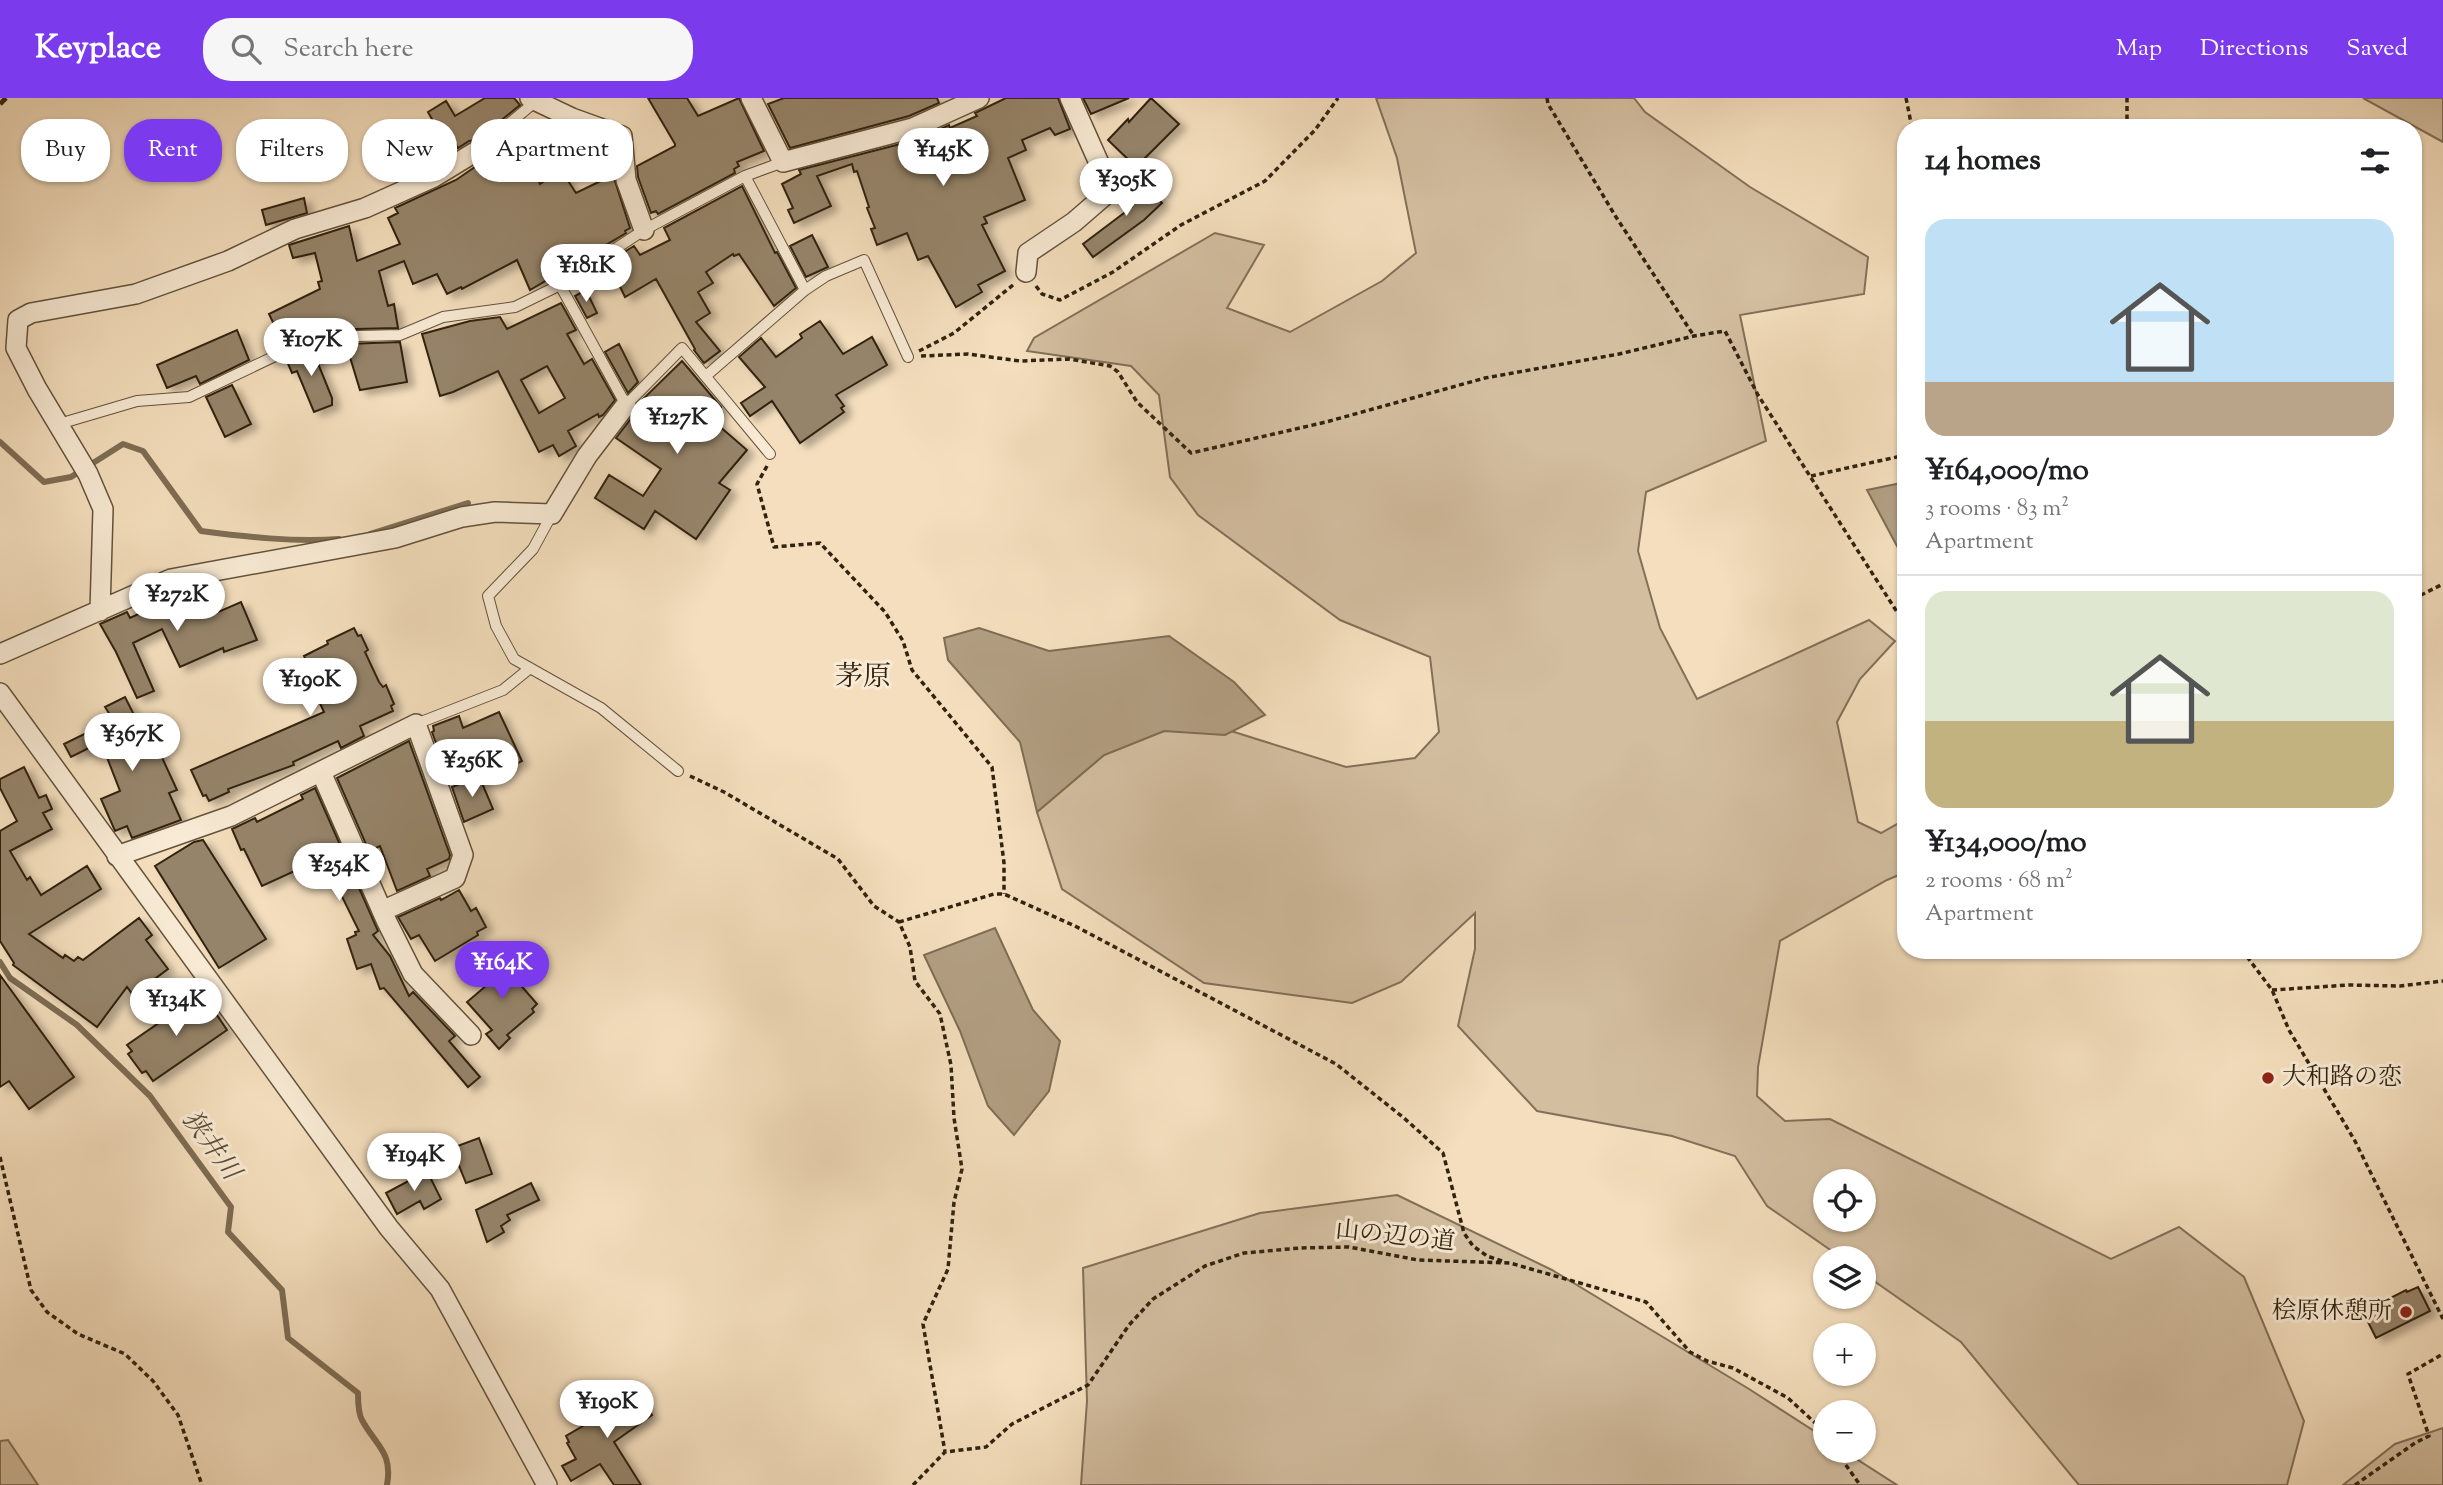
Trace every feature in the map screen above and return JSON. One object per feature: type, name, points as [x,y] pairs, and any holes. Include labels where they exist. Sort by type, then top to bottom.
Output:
[{"type":"street","points":[[751,98],[783,162],[913,128],[979,98]]},
{"type":"street","points":[[1026,272],[1028,253],[1074,222],[1111,190],[1070,98]]},
{"type":"street","points":[[533,100],[622,136],[626,180],[644,230]]},
{"type":"street","points":[[100,611],[103,509],[88,474],[37,389],[16,348],[18,320],[31,313],[136,294],[228,261],[295,229],[376,203],[434,177],[471,154]]},
{"type":"street","points":[[0,654],[171,579],[395,538],[462,517],[495,512],[552,514],[587,456],[626,405]]},
{"type":"street","points":[[0,693],[388,1228],[440,1289],[547,1485]]},
{"type":"street","points":[[117,856],[231,816],[416,724],[463,855],[454,878],[382,911]]},
{"type":"street","points":[[321,772],[413,974],[471,1035]]},
{"type":"lane","points":[[512,119],[533,100]]},
{"type":"lane","points":[[59,424],[137,401],[188,397],[315,337],[400,335],[443,317],[515,307],[560,285],[644,230],[745,176],[783,162]]},
{"type":"lane","points":[[745,176],[805,290]]},
{"type":"lane","points":[[707,375],[805,290],[826,276],[864,260],[908,357]]},
{"type":"lane","points":[[560,285],[626,405],[682,348],[770,454]]},
{"type":"lane","points":[[552,514],[533,549],[488,596],[496,626],[514,659],[601,708],[678,771]]},
{"type":"lane","points":[[416,724],[503,690],[530,668]]},
{"type":"path","points":[[908,357],[954,333],[1006,292],[1026,272],[1042,294],[1060,300],[1113,272],[1181,225],[1265,180],[1315,131],[1338,98]]},
{"type":"path","points":[[1547,98],[1616,217],[1694,335]]},
{"type":"path","points":[[1906,98],[1910,119]]},
{"type":"path","points":[[2127,98],[2127,119]]},
{"type":"path","points":[[908,357],[968,354],[1020,361],[1069,359],[1110,366],[1118,372],[1137,402],[1191,453],[1326,422],[1450,386],[1619,354],[1694,335],[1726,331],[1758,394],[1897,611]]},
{"type":"path","points":[[770,454],[766,469],[757,484],[774,547],[820,543],[885,612],[903,641],[912,670],[992,767],[1004,863],[1004,894]]},
{"type":"path","points":[[1811,475],[1897,457]]},
{"type":"path","points":[[2422,594],[2443,584]]},
{"type":"path","points":[[678,771],[724,792],[838,859],[874,906],[899,922],[910,947],[915,981],[940,1014],[951,1065],[954,1118],[962,1169],[954,1202],[948,1269],[923,1324],[945,1452],[913,1485]]},
{"type":"path","points":[[899,922],[994,894],[1004,894],[1075,926],[1336,1064],[1443,1153],[1464,1233],[1473,1246],[1487,1256],[1510,1263]]},
{"type":"path","points":[[2249,959],[2272,990],[2289,1030],[2355,1141],[2443,1319]]},
{"type":"path","points":[[2272,990],[2349,985],[2400,986],[2443,981]]},
{"type":"path","points":[[0,1157],[31,1290],[47,1312],[78,1334],[125,1354],[153,1381],[178,1415],[202,1485]]},
{"type":"path","name":"山の辺の道","points":[[945,1452],[986,1447],[1012,1423],[1088,1385],[1129,1325],[1153,1300],[1205,1266],[1244,1253],[1349,1247],[1418,1260],[1510,1263],[1646,1302],[1690,1352],[1707,1361],[1734,1368],[1788,1398],[1813,1421]]},
{"type":"path","points":[[2355,1485],[2429,1436],[2408,1374],[2443,1354]]},
{"type":"path","points":[[1844,1463],[1860,1485]]},
{"type":"shaded area","points":[[1376,98],[1634,98],[1645,112],[1750,187],[1868,257],[1864,294],[1740,315],[1766,441],[1646,492],[1638,551],[1660,628],[1697,699],[1869,620],[1895,641],[1860,679],[1837,722],[1858,822],[1881,833],[1897,824],[1897,876],[1780,941],[1758,1067],[1757,1096],[1785,1121],[1830,1119],[2111,1259],[2179,1227],[2244,1277],[2304,1421],[2287,1485],[2079,1485],[1961,1342],[1876,1282],[1876,1246],[1825,1246],[1767,1206],[1735,1156],[1672,1136],[1537,1111],[1458,1026],[1475,949],[1475,913],[1401,982],[1352,1003],[1204,983],[1062,889],[1037,812],[1104,755],[1164,731],[1231,731],[1346,767],[1415,758],[1439,732],[1430,657],[1340,620],[1198,515],[1170,477],[1159,395],[1131,366],[1027,351],[1034,338],[1215,233],[1264,245],[1227,308],[1290,332],[1382,281],[1416,253],[1397,158]]},
{"type":"shaded area","points":[[2363,98],[2443,98],[2443,142],[2422,130],[2422,119],[2401,119]]},
{"type":"shaded area","points":[[1897,484],[1897,546],[1867,490]]},
{"type":"shaded area","points":[[979,628],[1049,651],[1169,636],[1234,682],[1265,715],[1225,735],[1164,731],[1104,755],[1037,812],[1020,742],[948,660],[944,638]]},
{"type":"shaded area","points":[[995,928],[1033,1010],[1060,1041],[1049,1091],[1014,1135],[988,1106],[960,1031],[924,955]]},
{"type":"shaded area","points":[[1397,1195],[1552,1270],[1749,1389],[1813,1430],[1813,1463],[1863,1463],[1897,1485],[1081,1485],[1087,1401],[1083,1268],[1260,1213]]},
{"type":"shaded area","points":[[2443,1428],[2443,1485],[2343,1485],[2395,1444]]},
{"type":"shaded area","points":[[8,1440],[38,1485],[0,1485],[0,1441]]},
{"type":"building","points":[[485,98],[514,98],[520,105],[503,119],[471,119],[471,141],[458,148],[457,119],[432,119],[428,112],[446,101],[455,116]]},
{"type":"building","points":[[648,98],[687,98],[698,116],[739,98],[764,151],[737,162],[739,166],[734,169],[735,173],[658,214],[656,211],[651,213],[638,177],[637,166],[675,144]]},
{"type":"building","points":[[784,98],[937,98],[939,103],[909,116],[790,148],[768,104]]},
{"type":"building","points":[[1006,98],[1058,98],[1070,129],[1055,135],[1050,128],[1022,140],[1026,150],[1008,158],[1025,200],[984,217],[987,223],[982,225],[1005,271],[978,285],[982,292],[956,307],[928,256],[918,260],[907,233],[877,245],[871,229],[875,228],[867,208],[869,207],[852,164],[817,176],[831,206],[794,223],[788,210],[793,208],[782,184],[801,174],[799,170],[916,140],[977,116],[975,113]]},
{"type":"building","points":[[1083,98],[1129,98],[1091,114]]},
{"type":"building","points":[[1151,98],[1179,124],[1136,167],[1108,140]]},
{"type":"building","points":[[471,170],[471,182],[569,182],[576,193],[599,182],[615,182],[630,228],[626,233],[530,290],[517,260],[447,294],[437,274],[413,284],[404,261],[379,271],[388,306],[394,304],[398,328],[314,330],[280,346],[277,339],[280,337],[269,314],[320,289],[318,282],[322,281],[315,253],[293,258],[289,245],[349,226],[357,261],[400,244],[388,218],[398,213],[395,208],[457,182]]},
{"type":"building","points":[[1139,179],[1162,203],[1144,220],[1093,257],[1083,244],[1132,207],[1121,196]]},
{"type":"building","points":[[742,186],[775,253],[777,252],[796,288],[774,306],[739,254],[733,254],[706,272],[713,283],[698,292],[710,313],[696,322],[720,351],[704,363],[694,350],[656,279],[625,297],[608,262],[634,246],[640,255],[670,240],[664,228]]},
{"type":"building","points":[[304,198],[307,213],[266,225],[262,210]]},
{"type":"building","points":[[812,235],[828,267],[806,277],[790,246]]},
{"type":"building","points":[[586,290],[597,313],[587,318],[575,296]]},
{"type":"building","points":[[561,303],[576,330],[567,334],[584,364],[592,359],[615,400],[603,415],[599,417],[598,414],[568,431],[576,446],[559,456],[553,445],[539,452],[498,371],[440,396],[422,334],[470,321],[500,317],[507,329]],"holes":[[[547,366],[565,398],[539,413],[521,380]]]},
{"type":"building","points":[[820,321],[843,354],[872,337],[887,365],[836,395],[844,406],[841,408],[844,412],[800,443],[772,401],[750,416],[741,403],[765,387],[739,357],[761,338],[776,357],[802,338],[800,334]]},
{"type":"building","points":[[237,330],[249,360],[200,384],[196,376],[167,388],[157,365]]},
{"type":"building","points":[[400,342],[407,382],[360,390],[346,344]]},
{"type":"building","points":[[619,344],[638,382],[628,393],[605,352]]},
{"type":"building","points":[[313,346],[332,398],[332,405],[314,412],[297,371],[292,373],[286,359]]},
{"type":"building","points":[[682,361],[721,407],[711,419],[747,450],[719,483],[730,490],[696,539],[655,511],[644,529],[595,498],[609,475],[643,496],[661,469],[616,438],[636,412],[638,404]]},
{"type":"building","points":[[232,385],[251,424],[225,437],[206,397]]},
{"type":"building","points":[[197,587],[209,616],[241,602],[257,640],[224,652],[223,648],[180,667],[162,629],[133,643],[154,691],[137,698],[100,624],[127,612],[130,618],[158,605],[155,599],[175,591]]},
{"type":"building","points":[[354,628],[358,636],[361,635],[368,650],[365,652],[379,682],[383,687],[386,685],[394,704],[391,706],[393,711],[360,726],[364,736],[341,748],[338,741],[293,762],[294,765],[228,789],[229,792],[209,801],[206,795],[203,796],[191,770],[324,712],[304,669],[309,666],[304,656]]},
{"type":"building","points":[[125,697],[147,741],[153,738],[177,790],[169,793],[181,820],[132,838],[127,826],[115,831],[101,799],[120,791],[101,742],[71,757],[64,744],[109,722],[112,718],[105,707]]},
{"type":"building","points":[[499,712],[522,761],[500,772],[485,741],[441,757],[432,732],[433,726],[459,716],[463,728]]},
{"type":"building","points":[[409,741],[450,855],[449,859],[427,869],[430,876],[397,891],[380,846],[369,851],[337,778]]},
{"type":"building","points":[[24,767],[39,798],[46,795],[52,809],[43,813],[52,829],[10,851],[27,880],[30,877],[41,895],[87,866],[101,889],[29,934],[63,958],[65,955],[74,961],[78,957],[83,960],[139,918],[152,935],[146,940],[168,969],[133,995],[127,987],[97,1027],[13,965],[0,941],[0,831],[17,821],[0,788],[0,779]]},
{"type":"building","points":[[479,776],[493,809],[464,822],[452,787]]},
{"type":"building","points":[[315,788],[378,931],[373,935],[390,956],[409,996],[413,992],[455,1036],[449,1041],[480,1077],[468,1087],[384,988],[380,989],[371,964],[357,969],[347,939],[359,931],[323,858],[262,886],[244,849],[241,850],[232,829],[255,818],[257,822],[303,799],[301,795]]},
{"type":"building","points":[[203,840],[266,939],[219,968],[155,866],[194,842]]},
{"type":"building","points":[[459,890],[471,911],[476,908],[486,927],[477,932],[478,935],[435,961],[419,935],[411,939],[398,917]]},
{"type":"building","points":[[504,954],[517,969],[511,974],[537,1004],[532,1009],[534,1012],[507,1035],[510,1038],[499,1049],[486,1034],[492,1030],[467,1002],[487,985],[479,977]]},
{"type":"building","points":[[0,975],[74,1077],[29,1109],[9,1081],[0,1087]]},
{"type":"building","points":[[202,993],[227,1030],[153,1081],[146,1071],[142,1073],[128,1054],[132,1051],[127,1045]]},
{"type":"building","points":[[479,1138],[492,1174],[466,1183],[452,1148]]},
{"type":"building","points":[[427,1171],[441,1199],[424,1209],[420,1201],[397,1214],[386,1193]]},
{"type":"building","points":[[531,1183],[539,1200],[507,1215],[510,1220],[501,1226],[504,1232],[487,1242],[476,1210]]},
{"type":"building","points":[[2418,1287],[2430,1311],[2376,1338],[2363,1312],[2406,1290],[2407,1292]]},
{"type":"building","points":[[631,1386],[652,1415],[614,1442],[641,1485],[614,1485],[600,1464],[571,1481],[562,1466],[576,1459],[566,1436],[612,1409],[608,1403]]},
{"type":"waterway","points":[[0,442],[44,482],[71,477],[123,444],[143,451],[201,531],[304,540],[339,539]]},
{"type":"waterway","points":[[370,534],[468,503]]},
{"type":"waterway","name":"狭井川","points":[[0,962],[10,978],[77,1025],[150,1096],[231,1207],[228,1232],[282,1290],[288,1338],[358,1393],[361,1417],[382,1450],[388,1465],[387,1485]]},
{"type":"railway","points":[[0,104],[6,98]]},
{"type":"place","name":"大和路の恋","points":[[2268,1078]]},
{"type":"place","name":"桧原休憩所","points":[[2406,1312]]},
{"type":"district","name":"茅原","points":[[863,678]]}]
